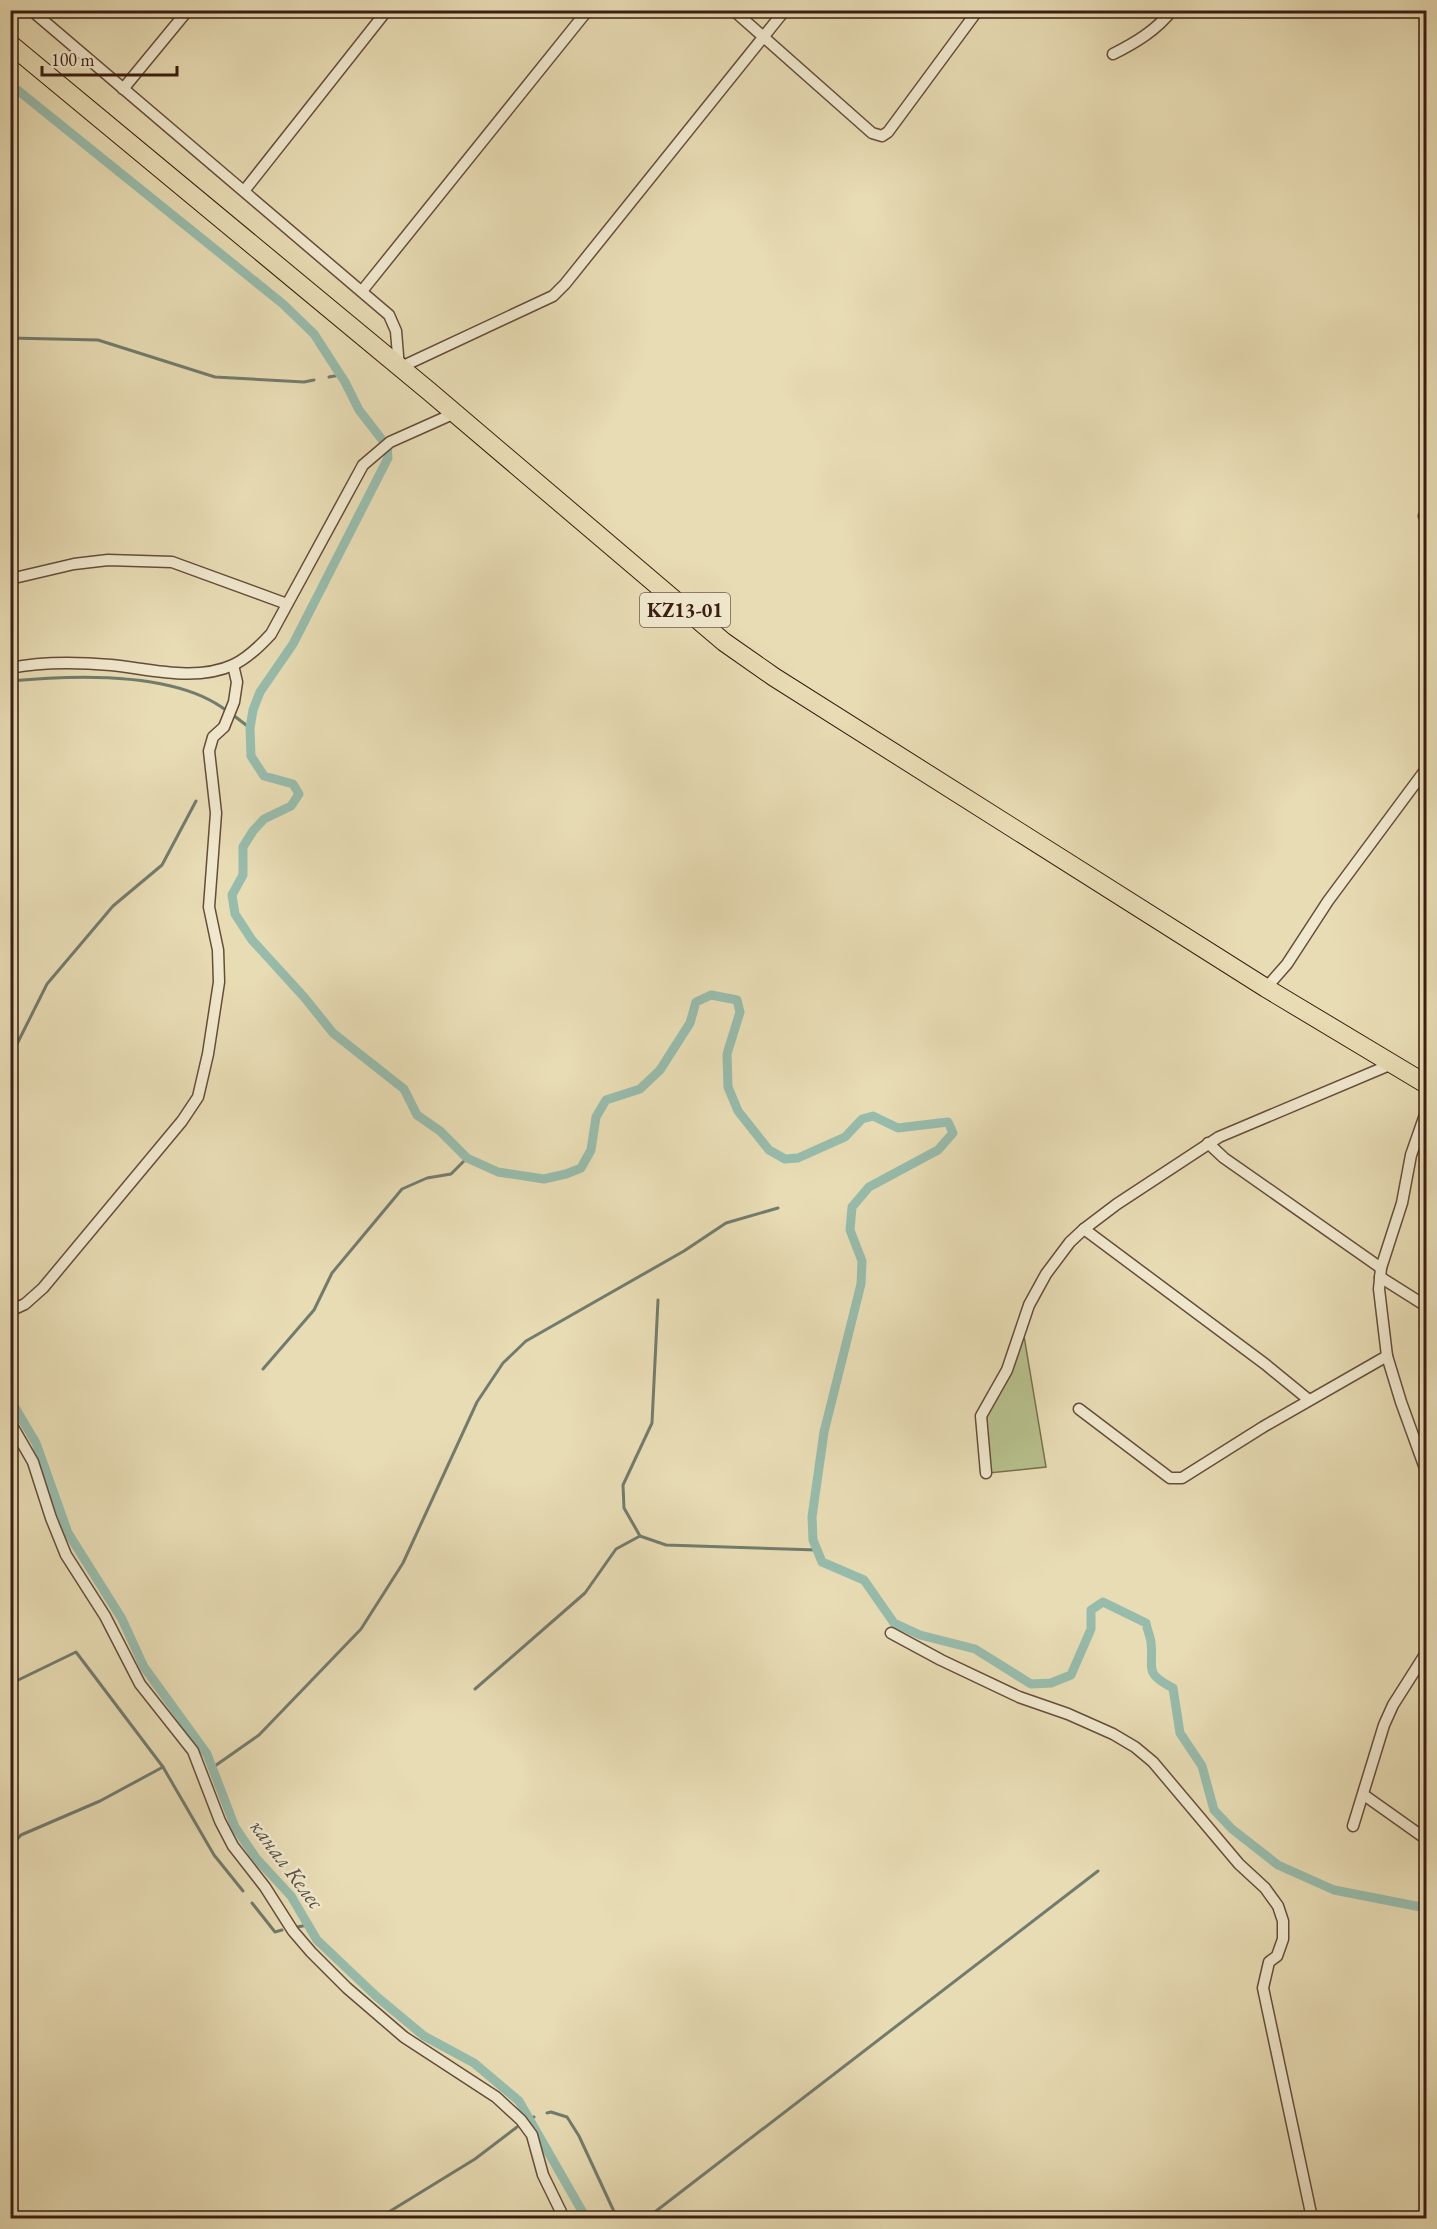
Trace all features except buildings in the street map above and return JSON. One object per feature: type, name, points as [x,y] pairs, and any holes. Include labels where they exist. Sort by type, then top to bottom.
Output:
[{"type":"highway","name":"KZ13-01","points":[[10,44],[455,413],[693,617],[774,678],[1266,987],[1426,1084]]},
{"type":"street","points":[[31,10],[389,315],[396,331],[399,368],[553,296],[785,10]]},
{"type":"street","points":[[123,89],[188,10]]},
{"type":"street","points":[[244,191],[387,10]]},
{"type":"street","points":[[362,291],[588,10]]},
{"type":"street","points":[[733,10],[872,133],[882,136],[888,132],[978,10]]},
{"type":"street","points":[[1113,54],[1131,45],[1162,23],[1172,10]]},
{"type":"street","points":[[10,668],[58,662],[180,673],[213,672],[233,665],[254,652],[271,634],[363,465],[385,445],[455,413]]},
{"type":"street","points":[[10,579],[74,564],[108,560],[172,562],[287,604]]},
{"type":"street","points":[[10,1311],[25,1304],[44,1288],[182,1121],[198,1097],[208,1054],[219,982],[218,950],[209,907],[216,813],[209,751],[213,737],[224,727],[234,702],[237,682],[233,665]]},
{"type":"street","points":[[1266,987],[1287,964],[1324,906],[1426,769]]},
{"type":"street","points":[[986,1473],[981,1424],[985,1407],[1007,1370],[1029,1305],[1037,1290],[1060,1255],[1084,1229],[1160,1174],[1208,1143],[1392,1063]]},
{"type":"street","points":[[1426,1112],[1413,1148],[1402,1203],[1381,1272],[1381,1314],[1387,1356],[1426,1471]]},
{"type":"street","points":[[1208,1143],[1224,1158],[1426,1306]]},
{"type":"street","points":[[1084,1229],[1265,1364],[1309,1400]]},
{"type":"street","points":[[1079,1408],[1170,1478],[1176,1478],[1188,1475],[1309,1400],[1387,1356]]},
{"type":"street","points":[[10,1422],[33,1462],[66,1555],[105,1616],[140,1684],[193,1751],[220,1821],[233,1846],[265,1887],[293,1931],[353,1994],[404,2037],[496,2097],[522,2120],[532,2135],[543,2175],[564,2218]]},
{"type":"street","points":[[891,1633],[1019,1697],[1090,1723],[1135,1747],[1153,1762],[1239,1864],[1272,1897],[1282,1914],[1285,1930],[1281,1949],[1269,1962],[1263,1988],[1312,2218]]},
{"type":"street","points":[[1353,1826],[1384,1725],[1393,1705],[1425,1658]]},
{"type":"street","points":[[1364,1795],[1426,1839]]},
{"type":"green space","points":[[1024,1336],[1046,1467],[989,1473],[985,1410],[1015,1358]]},
{"type":"waterway","points":[[10,84],[283,304],[314,334],[345,382],[359,410],[387,446],[388,458],[293,644],[260,692],[253,710],[250,728],[251,756],[264,776],[293,784],[299,794],[291,806],[264,819],[243,847],[243,875],[232,895],[235,914],[252,940],[333,1033],[404,1089],[417,1115],[440,1131],[467,1158],[498,1172],[544,1179],[581,1168],[591,1150],[596,1117],[606,1100],[640,1089],[660,1070],[690,1023],[696,1002],[711,995],[737,1000],[740,1012],[727,1054],[728,1087],[738,1111],[769,1150],[785,1159],[798,1158],[845,1137],[862,1119],[873,1116],[898,1128],[948,1122],[953,1133],[938,1150],[869,1187],[852,1207],[850,1230],[862,1261],[861,1284],[824,1432],[812,1517],[813,1540],[822,1562],[864,1580],[894,1623],[920,1635],[975,1649],[1031,1684],[1051,1683],[1071,1675],[1091,1629],[1091,1610],[1103,1602],[1146,1623],[1151,1642],[1152,1670],[1157,1678],[1173,1688],[1180,1733],[1202,1766],[1214,1810],[1232,1829],[1278,1865],[1334,1890],[1426,1908]]},
{"type":"waterway","points":[[10,338],[98,340],[215,377],[304,382],[314,380]]},
{"type":"waterway","points":[[329,377],[340,375]]},
{"type":"waterway","points":[[10,681],[93,677],[153,682],[206,698],[227,711]]},
{"type":"waterway","points":[[233,715],[250,728]]},
{"type":"waterway","points":[[10,1058],[47,984],[113,906],[162,865],[196,801]]},
{"type":"waterway","points":[[263,1369],[314,1310],[332,1273],[402,1189],[427,1178],[451,1174],[467,1158]]},
{"type":"waterway","points":[[212,1768],[259,1735],[361,1629],[403,1563],[477,1402],[503,1363],[526,1341],[684,1251],[726,1223],[778,1208]]},
{"type":"waterway","points":[[658,1300],[652,1423],[623,1485],[624,1508],[640,1536],[666,1545],[817,1550]]},
{"type":"waterway","name":"канал Келес","points":[[10,1399],[36,1443],[68,1533],[122,1619],[144,1667],[207,1754],[235,1827],[256,1858],[291,1896],[317,1940],[376,1996],[424,2036],[474,2063],[519,2101],[586,2218]]},
{"type":"waterway","points":[[475,1689],[585,1593],[616,1549],[640,1536]]},
{"type":"waterway","points":[[10,1684],[76,1652],[163,1767],[214,1855],[243,1891]]},
{"type":"waterway","points":[[10,1847],[21,1835],[100,1801],[163,1767]]},
{"type":"waterway","points":[[647,2218],[1098,1871]]},
{"type":"waterway","points":[[252,1903],[275,1932],[282,1930]]},
{"type":"waterway","points":[[297,1927],[308,1925]]},
{"type":"waterway","points":[[547,2113],[567,2117],[579,2136],[617,2218]]},
{"type":"waterway","name":"канал Келес","points":[[529,2118],[534,2117]]},
{"type":"waterway","points":[[379,2218],[475,2159],[517,2127]]}]
